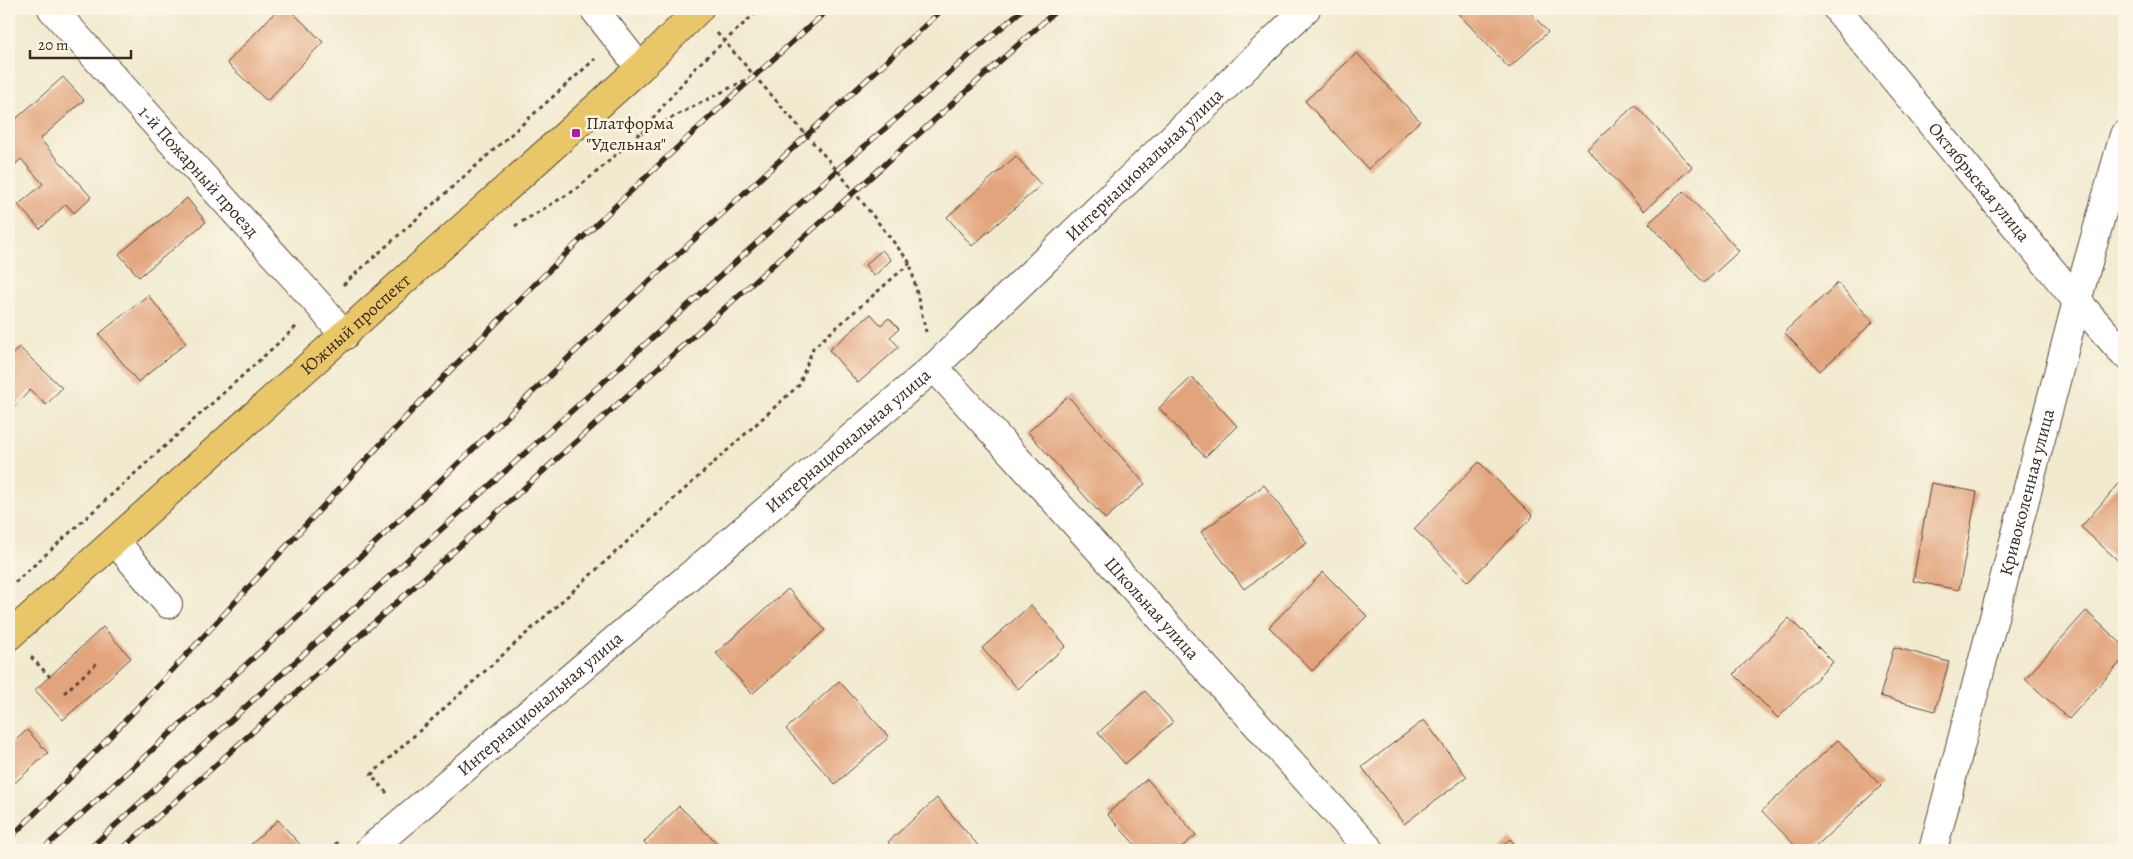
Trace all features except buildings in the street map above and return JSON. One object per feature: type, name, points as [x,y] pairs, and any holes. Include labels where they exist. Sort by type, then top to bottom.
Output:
[{"type":"main road","name":"Южный проспект","points":[[9,636],[640,68],[699,9]]},
{"type":"street","name":"1-й Пожарный проезд","points":[[52,9],[320,306],[344,336]]},
{"type":"street","points":[[594,9],[640,68]]},
{"type":"street","name":"Интернациональная улица","points":[[369,850],[934,367],[1306,9]]},
{"type":"street","name":"Октябрьская улица","points":[[1837,9],[2077,301],[2124,354]]},
{"type":"street","name":"Кривоколенная улица","points":[[1933,850],[2077,301],[2124,134]]},
{"type":"street","name":"Школьная улица","points":[[934,367],[1370,850]]},
{"type":"street","points":[[116,540],[168,604]]},
{"type":"path","points":[[699,9],[837,170],[910,263],[934,367]]},
{"type":"path","points":[[634,137],[755,76]]},
{"type":"path","points":[[390,796],[371,775],[799,384],[813,348],[910,263]]},
{"type":"path","points":[[31,658],[50,677]]},
{"type":"path","points":[[64,693],[97,663]]},
{"type":"path","points":[[329,850],[342,838]]},
{"type":"railway","points":[[9,839],[120,726],[389,435],[489,330],[633,189],[829,9]]},
{"type":"railway","points":[[42,850],[283,631],[632,297],[943,9]]},
{"type":"railway","points":[[88,850],[837,170],[1023,9]]},
{"type":"railway","points":[[121,850],[1058,9]]},
{"type":"place","name":"Платформа \"Удельная\"","points":[[576,133]]}]
